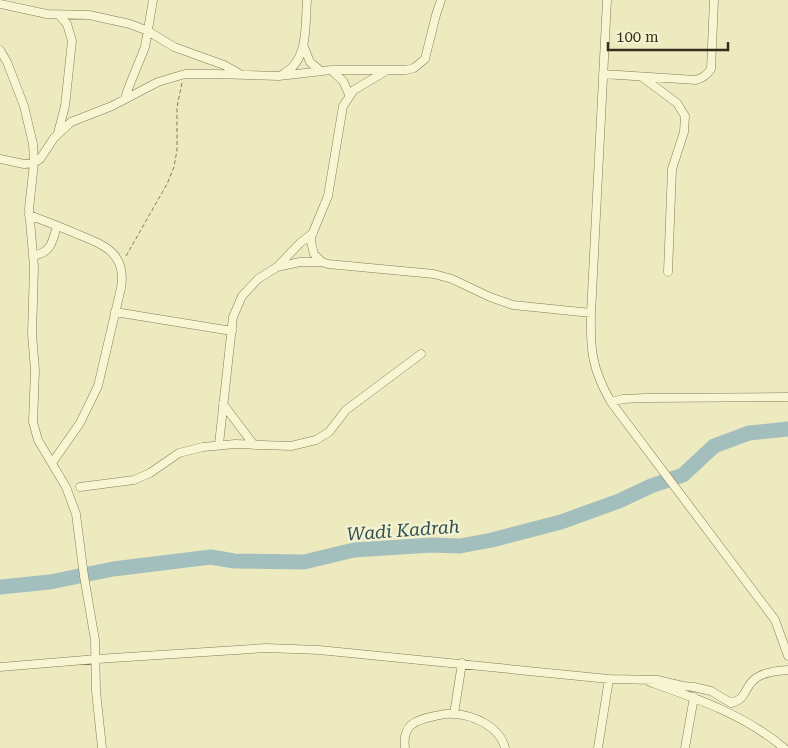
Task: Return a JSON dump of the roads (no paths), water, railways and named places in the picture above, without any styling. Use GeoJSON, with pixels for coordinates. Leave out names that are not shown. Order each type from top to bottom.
{"type":"FeatureCollection","features":[{"type":"Feature","properties":{"kind":"street"},"geometry":{"type":"LineString","coordinates":[[125,99],[145,47],[153,0]]}},
{"type":"Feature","properties":{"kind":"street"},"geometry":{"type":"LineString","coordinates":[[279,76],[295,65],[300,56],[304,41],[307,0]]}},
{"type":"Feature","properties":{"kind":"street"},"geometry":{"type":"LineString","coordinates":[[0,159],[34,164],[40,159],[58,133],[72,122],[158,82],[185,74],[279,76],[330,70],[406,70],[414,68],[425,59],[441,0]]}},
{"type":"Feature","properties":{"kind":"street"},"geometry":{"type":"LineString","coordinates":[[607,0],[591,313],[590,344],[592,359],[600,382],[611,402],[775,620],[788,656]]}},
{"type":"Feature","properties":{"kind":"street"},"geometry":{"type":"LineString","coordinates":[[603,74],[696,80],[708,74],[711,63],[714,0]]}},
{"type":"Feature","properties":{"kind":"street"},"geometry":{"type":"LineString","coordinates":[[0,4],[59,15],[90,15],[130,24],[148,31],[174,47],[224,64],[242,75]]}},
{"type":"Feature","properties":{"kind":"street"},"geometry":{"type":"LineString","coordinates":[[58,133],[66,100],[72,41],[67,24],[59,15]]}},
{"type":"Feature","properties":{"kind":"street"},"geometry":{"type":"LineString","coordinates":[[304,41],[306,56],[321,71]]}},
{"type":"Feature","properties":{"kind":"street"},"geometry":{"type":"LineString","coordinates":[[0,50],[11,72],[28,119],[33,144],[34,164],[29,215],[34,275],[32,334],[35,370],[33,422],[38,440],[69,493],[76,514],[84,576],[93,622],[97,659],[96,691],[102,748]]}},
{"type":"Feature","properties":{"kind":"street"},"geometry":{"type":"LineString","coordinates":[[330,70],[343,81],[349,94]]}},
{"type":"Feature","properties":{"kind":"street"},"geometry":{"type":"LineString","coordinates":[[322,262],[314,254],[311,242],[328,196],[342,113],[349,94],[359,86],[388,70]]}},
{"type":"Feature","properties":{"kind":"street"},"geometry":{"type":"LineString","coordinates":[[642,77],[677,103],[685,116],[684,132],[671,176],[668,272]]}},
{"type":"Feature","properties":{"kind":"street"},"geometry":{"type":"LineString","coordinates":[[29,215],[106,247],[117,258],[122,281],[104,366],[90,405],[52,463]]}},
{"type":"Feature","properties":{"kind":"street"},"geometry":{"type":"LineString","coordinates":[[33,256],[41,255],[50,247],[57,226]]}},
{"type":"Feature","properties":{"kind":"street"},"geometry":{"type":"LineString","coordinates":[[219,444],[233,317],[242,296],[258,279],[277,267],[288,254],[313,233]]}},
{"type":"Feature","properties":{"kind":"street"},"geometry":{"type":"LineString","coordinates":[[277,267],[300,262],[322,262],[434,274],[452,279],[512,305],[591,313]]}},
{"type":"Feature","properties":{"kind":"street"},"geometry":{"type":"LineString","coordinates":[[116,312],[232,331]]}},
{"type":"Feature","properties":{"kind":"street"},"geometry":{"type":"LineString","coordinates":[[80,487],[134,480],[150,473],[179,452],[219,444],[291,446],[316,440],[329,432],[346,410],[421,354]]}},
{"type":"Feature","properties":{"kind":"street"},"geometry":{"type":"LineString","coordinates":[[611,402],[640,398],[788,397]]}},
{"type":"Feature","properties":{"kind":"street"},"geometry":{"type":"LineString","coordinates":[[224,404],[254,445]]}},
{"type":"Feature","properties":{"kind":"street"},"geometry":{"type":"LineString","coordinates":[[0,668],[97,659],[266,648],[318,650],[609,679],[657,680],[711,691],[731,703],[738,702],[744,696],[748,686],[755,678],[769,672],[788,670]]}},
{"type":"Feature","properties":{"kind":"street"},"geometry":{"type":"LineString","coordinates":[[454,714],[462,663]]}},
{"type":"Feature","properties":{"kind":"street"},"geometry":{"type":"LineString","coordinates":[[598,748],[609,679]]}},
{"type":"Feature","properties":{"kind":"street"},"geometry":{"type":"LineString","coordinates":[[644,680],[694,697],[753,724],[784,748]]}},
{"type":"Feature","properties":{"kind":"street"},"geometry":{"type":"LineString","coordinates":[[685,748],[694,697]]}},
{"type":"Feature","properties":{"kind":"street"},"geometry":{"type":"LineString","coordinates":[[405,748],[405,736],[410,726],[415,722],[420,719],[454,714],[469,717],[492,727],[499,734],[505,748]]}},
{"type":"Feature","properties":{"kind":"waterway","name":"Wadi Kadrah"},"geometry":{"type":"LineString","coordinates":[[0,587],[50,582],[113,569],[211,557],[234,561],[304,562],[354,550],[432,545],[460,546],[492,540],[561,522],[683,475],[714,446],[749,433],[788,429]]}}]}
